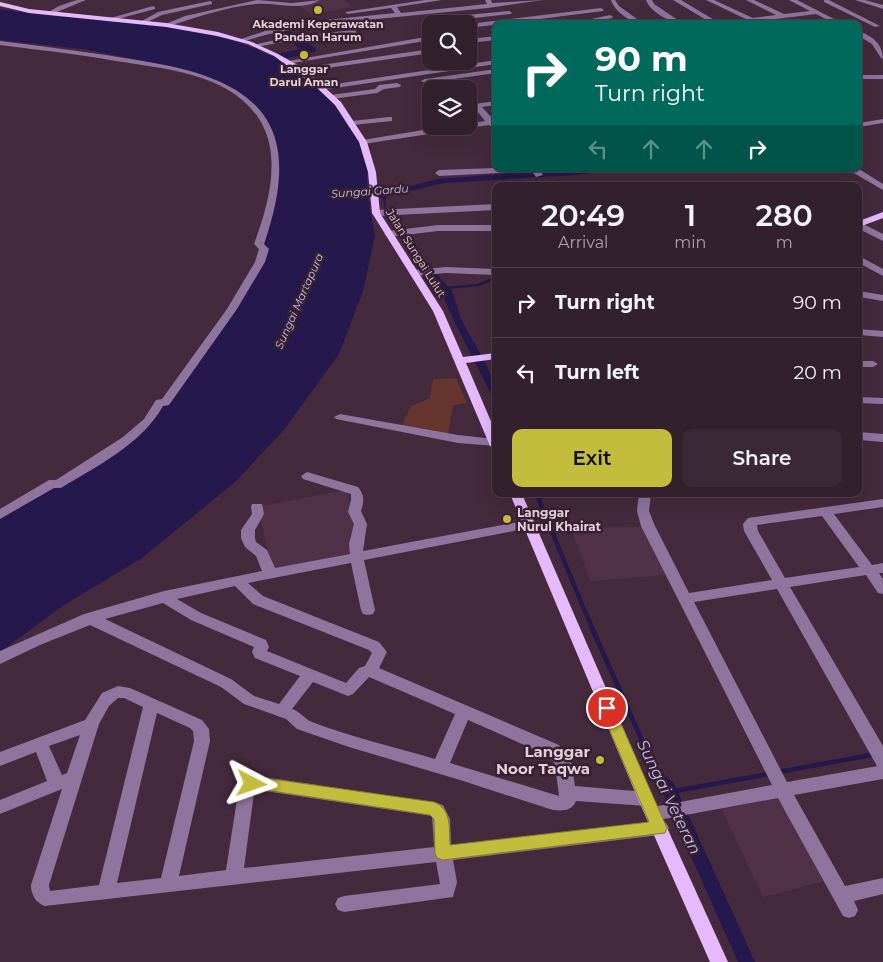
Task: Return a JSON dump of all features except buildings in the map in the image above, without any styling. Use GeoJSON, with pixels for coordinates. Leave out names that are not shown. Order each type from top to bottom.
{"type":"FeatureCollection","features":[{"type":"Feature","properties":{"kind":"main road","name":"Jalan Sungai Lulut"},"geometry":{"type":"LineString","coordinates":[[0,4],[14,9],[166,24],[198,29],[241,40],[281,58],[300,70],[322,88],[352,123],[363,142],[369,157],[374,187],[381,210],[392,233],[419,272],[492,435]]}},
{"type":"Feature","properties":{"kind":"main road"},"geometry":{"type":"LineString","coordinates":[[862,224],[883,215]]}},
{"type":"Feature","properties":{"kind":"main road"},"geometry":{"type":"LineString","coordinates":[[460,361],[491,357]]}},
{"type":"Feature","properties":{"kind":"main road"},"geometry":{"type":"LineString","coordinates":[[517,497],[657,813],[719,962]]}},
{"type":"Feature","properties":{"kind":"street"},"geometry":{"type":"LineString","coordinates":[[50,13],[83,0]]}},
{"type":"Feature","properties":{"kind":"street"},"geometry":{"type":"LineString","coordinates":[[166,24],[187,17],[266,0]]}},
{"type":"Feature","properties":{"kind":"street"},"geometry":{"type":"LineString","coordinates":[[256,2],[292,5],[317,0]]}},
{"type":"Feature","properties":{"kind":"street"},"geometry":{"type":"LineString","coordinates":[[348,12],[439,0]]}},
{"type":"Feature","properties":{"kind":"street"},"geometry":{"type":"LineString","coordinates":[[241,40],[268,32],[306,25],[400,15],[489,2],[540,0]]}},
{"type":"Feature","properties":{"kind":"street"},"geometry":{"type":"LineString","coordinates":[[648,0],[651,5],[675,20]]}},
{"type":"Feature","properties":{"kind":"street"},"geometry":{"type":"LineString","coordinates":[[676,0],[711,20]]}},
{"type":"Feature","properties":{"kind":"street"},"geometry":{"type":"LineString","coordinates":[[709,0],[752,20],[818,12]]}},
{"type":"Feature","properties":{"kind":"street"},"geometry":{"type":"LineString","coordinates":[[749,0],[783,17]]}},
{"type":"Feature","properties":{"kind":"street"},"geometry":{"type":"LineString","coordinates":[[792,0],[833,20]]}},
{"type":"Feature","properties":{"kind":"street"},"geometry":{"type":"LineString","coordinates":[[858,0],[883,10]]}},
{"type":"Feature","properties":{"kind":"street"},"geometry":{"type":"LineString","coordinates":[[613,1],[617,7],[636,20]]}},
{"type":"Feature","properties":{"kind":"street"},"geometry":{"type":"LineString","coordinates":[[826,1],[880,27]]}},
{"type":"Feature","properties":{"kind":"street"},"geometry":{"type":"LineString","coordinates":[[143,22],[160,13],[210,3]]}},
{"type":"Feature","properties":{"kind":"street"},"geometry":{"type":"LineString","coordinates":[[555,8],[582,5]]}},
{"type":"Feature","properties":{"kind":"street"},"geometry":{"type":"LineString","coordinates":[[393,6],[400,15]]}},
{"type":"Feature","properties":{"kind":"street"},"geometry":{"type":"LineString","coordinates":[[110,19],[153,8]]}},
{"type":"Feature","properties":{"kind":"street"},"geometry":{"type":"LineString","coordinates":[[100,18],[117,9]]}},
{"type":"Feature","properties":{"kind":"street"},"geometry":{"type":"LineString","coordinates":[[534,20],[601,10]]}},
{"type":"Feature","properties":{"kind":"street"},"geometry":{"type":"LineString","coordinates":[[477,16],[518,12]]}},
{"type":"Feature","properties":{"kind":"street"},"geometry":{"type":"LineString","coordinates":[[509,13],[518,20]]}},
{"type":"Feature","properties":{"kind":"street"},"geometry":{"type":"LineString","coordinates":[[584,20],[610,17]]}},
{"type":"Feature","properties":{"kind":"street"},"geometry":{"type":"LineString","coordinates":[[277,23],[299,19],[306,25]]}},
{"type":"Feature","properties":{"kind":"street"},"geometry":{"type":"LineString","coordinates":[[477,25],[492,24]]}},
{"type":"Feature","properties":{"kind":"street"},"geometry":{"type":"LineString","coordinates":[[862,28],[880,27]]}},
{"type":"Feature","properties":{"kind":"street"},"geometry":{"type":"LineString","coordinates":[[477,32],[492,30]]}},
{"type":"Feature","properties":{"kind":"street"},"geometry":{"type":"LineString","coordinates":[[256,46],[292,38],[354,32]]}},
{"type":"Feature","properties":{"kind":"street"},"geometry":{"type":"LineString","coordinates":[[395,37],[422,33]]}},
{"type":"Feature","properties":{"kind":"street"},"geometry":{"type":"LineString","coordinates":[[416,34],[422,40]]}},
{"type":"Feature","properties":{"kind":"street"},"geometry":{"type":"LineString","coordinates":[[862,35],[875,43],[883,57]]}},
{"type":"Feature","properties":{"kind":"street"},"geometry":{"type":"LineString","coordinates":[[477,40],[492,38]]}},
{"type":"Feature","properties":{"kind":"street"},"geometry":{"type":"LineString","coordinates":[[281,58],[422,40]]}},
{"type":"Feature","properties":{"kind":"street"},"geometry":{"type":"LineString","coordinates":[[0,43],[110,57],[201,75],[236,92],[260,113],[267,128],[276,167],[272,200],[259,244],[264,249],[260,262],[232,309],[165,403],[160,402],[149,420],[125,442],[57,484],[53,483],[0,515]]}},
{"type":"Feature","properties":{"kind":"street"},"geometry":{"type":"LineString","coordinates":[[300,70],[422,52]]}},
{"type":"Feature","properties":{"kind":"street"},"geometry":{"type":"LineString","coordinates":[[322,88],[492,63]]}},
{"type":"Feature","properties":{"kind":"street"},"geometry":{"type":"LineString","coordinates":[[432,80],[492,72]]}},
{"type":"Feature","properties":{"kind":"street"},"geometry":{"type":"LineString","coordinates":[[862,77],[883,76]]}},
{"type":"Feature","properties":{"kind":"street"},"geometry":{"type":"LineString","coordinates":[[331,97],[377,91],[382,87],[401,84]]}},
{"type":"Feature","properties":{"kind":"street"},"geometry":{"type":"LineString","coordinates":[[477,105],[492,104]]}},
{"type":"Feature","properties":{"kind":"street"},"geometry":{"type":"LineString","coordinates":[[477,109],[492,122]]}},
{"type":"Feature","properties":{"kind":"street"},"geometry":{"type":"LineString","coordinates":[[352,123],[389,119]]}},
{"type":"Feature","properties":{"kind":"street"},"geometry":{"type":"LineString","coordinates":[[862,124],[883,121]]}},
{"type":"Feature","properties":{"kind":"street"},"geometry":{"type":"LineString","coordinates":[[477,125],[492,124]]}},
{"type":"Feature","properties":{"kind":"street"},"geometry":{"type":"LineString","coordinates":[[363,142],[422,133]]}},
{"type":"Feature","properties":{"kind":"street"},"geometry":{"type":"LineString","coordinates":[[439,173],[492,170]]}},
{"type":"Feature","properties":{"kind":"street"},"geometry":{"type":"LineString","coordinates":[[858,172],[883,186]]}},
{"type":"Feature","properties":{"kind":"street"},"geometry":{"type":"LineString","coordinates":[[381,210],[492,207]]}},
{"type":"Feature","properties":{"kind":"street"},"geometry":{"type":"LineString","coordinates":[[862,227],[883,238]]}},
{"type":"Feature","properties":{"kind":"street"},"geometry":{"type":"LineString","coordinates":[[392,233],[438,228],[492,228]]}},
{"type":"Feature","properties":{"kind":"street"},"geometry":{"type":"LineString","coordinates":[[862,261],[883,272]]}},
{"type":"Feature","properties":{"kind":"street"},"geometry":{"type":"LineString","coordinates":[[419,272],[439,270],[492,272]]}},
{"type":"Feature","properties":{"kind":"street"},"geometry":{"type":"LineString","coordinates":[[862,294],[883,298]]}},
{"type":"Feature","properties":{"kind":"street"},"geometry":{"type":"LineString","coordinates":[[862,332],[883,334]]}},
{"type":"Feature","properties":{"kind":"street"},"geometry":{"type":"LineString","coordinates":[[862,364],[872,364]]}},
{"type":"Feature","properties":{"kind":"street"},"geometry":{"type":"LineString","coordinates":[[862,400],[883,401]]}},
{"type":"Feature","properties":{"kind":"street"},"geometry":{"type":"LineString","coordinates":[[340,417],[430,435],[492,443]]}},
{"type":"Feature","properties":{"kind":"street"},"geometry":{"type":"LineString","coordinates":[[862,436],[883,438]]}},
{"type":"Feature","properties":{"kind":"street"},"geometry":{"type":"LineString","coordinates":[[307,476],[356,492],[358,500],[354,512],[359,517],[361,526],[356,544],[368,610]]}},
{"type":"Feature","properties":{"kind":"street"},"geometry":{"type":"LineString","coordinates":[[644,498],[645,519],[779,784],[846,903],[883,886]]}},
{"type":"Feature","properties":{"kind":"street"},"geometry":{"type":"LineString","coordinates":[[168,884],[202,741],[202,733],[196,724],[152,703],[125,692],[114,692],[103,700],[65,781],[40,885],[40,891],[45,898],[443,853],[692,807],[881,760],[751,532],[750,524],[753,521],[883,503]]}},
{"type":"Feature","properties":{"kind":"street"},"geometry":{"type":"LineString","coordinates":[[257,507],[258,514],[248,530],[248,538],[250,544],[262,554],[267,562],[270,574]]}},
{"type":"Feature","properties":{"kind":"street"},"geometry":{"type":"LineString","coordinates":[[825,511],[876,569],[883,589]]}},
{"type":"Feature","properties":{"kind":"street"},"geometry":{"type":"LineString","coordinates":[[0,658],[89,618],[131,604],[238,580],[529,524]]}},
{"type":"Feature","properties":{"kind":"street"},"geometry":{"type":"LineString","coordinates":[[686,598],[876,569]]}},
{"type":"Feature","properties":{"kind":"street"},"geometry":{"type":"LineString","coordinates":[[238,580],[258,600],[374,646],[380,652],[371,670]]}},
{"type":"Feature","properties":{"kind":"street"},"geometry":{"type":"LineString","coordinates":[[89,618],[226,683],[249,700],[292,715],[300,723],[312,728],[553,803],[564,804],[568,802],[563,760],[553,750],[371,670],[364,672],[348,690],[260,654],[261,644],[171,604],[164,596]]}},
{"type":"Feature","properties":{"kind":"street"},"geometry":{"type":"LineString","coordinates":[[282,711],[312,674]]}},
{"type":"Feature","properties":{"kind":"street"},"geometry":{"type":"LineString","coordinates":[[106,891],[152,703]]}},
{"type":"Feature","properties":{"kind":"street"},"geometry":{"type":"LineString","coordinates":[[440,767],[464,711]]}},
{"type":"Feature","properties":{"kind":"street"},"geometry":{"type":"LineString","coordinates":[[0,758],[91,724]]}},
{"type":"Feature","properties":{"kind":"street"},"geometry":{"type":"LineString","coordinates":[[40,743],[65,781]]}},
{"type":"Feature","properties":{"kind":"street"},"geometry":{"type":"LineString","coordinates":[[0,808],[65,781]]}},
{"type":"Feature","properties":{"kind":"street"},"geometry":{"type":"LineString","coordinates":[[234,876],[248,787],[258,783],[434,809],[441,816],[448,891],[344,904]]}},
{"type":"Feature","properties":{"kind":"street"},"geometry":{"type":"LineString","coordinates":[[568,794],[657,813]]}},
{"type":"Feature","properties":{"kind":"shaded area","name":"Akademi Keperawatan Pandan Harum"},"geometry":{"type":"Polygon","coordinates":[[[322,0],[344,0],[354,7],[310,14],[298,5],[322,0]]]}},
{"type":"Feature","properties":{"kind":"shaded area"},"geometry":{"type":"Polygon","coordinates":[[[456,378],[467,403],[453,405],[448,434],[402,426],[411,406],[430,398],[433,379],[456,378]]]}},
{"type":"Feature","properties":{"kind":"shaded area"},"geometry":{"type":"Polygon","coordinates":[[[346,490],[364,551],[272,570],[258,507],[346,490]]]}},
{"type":"Feature","properties":{"kind":"shaded area"},"geometry":{"type":"Polygon","coordinates":[[[644,527],[667,575],[590,581],[571,528],[644,527]]]}},
{"type":"Feature","properties":{"kind":"shaded area"},"geometry":{"type":"Polygon","coordinates":[[[777,794],[825,881],[763,897],[720,806],[777,794]]]}},
{"type":"Feature","properties":{"kind":"water"},"geometry":{"type":"Polygon","coordinates":[[[0,9],[43,15],[173,27],[215,35],[256,49],[293,69],[328,98],[340,112],[351,127],[364,153],[368,165],[368,188],[402,188],[438,179],[530,172],[600,172],[444,183],[411,191],[388,193],[386,196],[387,215],[391,223],[398,229],[412,235],[420,255],[452,291],[461,319],[486,364],[492,379],[492,396],[443,296],[386,217],[383,198],[368,198],[375,236],[363,291],[339,354],[283,431],[235,482],[142,558],[64,605],[0,652],[0,518],[154,418],[225,320],[254,267],[278,167],[261,113],[238,92],[204,75],[188,70],[83,49],[0,40],[0,9]]]}},
{"type":"Feature","properties":{"kind":"water","name":"Sungai Veteran"},"geometry":{"type":"Polygon","coordinates":[[[535,497],[540,497],[585,606],[654,762],[666,777],[674,783],[755,962],[738,962],[592,634],[535,497]]]}},
{"type":"Feature","properties":{"kind":"waterway"},"geometry":{"type":"LineString","coordinates":[[247,64],[311,50],[304,47],[285,31]]}},
{"type":"Feature","properties":{"kind":"waterway"},"geometry":{"type":"LineString","coordinates":[[446,288],[478,285],[492,280]]}},
{"type":"Feature","properties":{"kind":"waterway"},"geometry":{"type":"LineString","coordinates":[[778,772],[883,753]]}},
{"type":"Feature","properties":{"kind":"waterway","name":"Sungai Veteran"},"geometry":{"type":"LineString","coordinates":[[675,791],[769,774]]}},
{"type":"Feature","properties":{"kind":"place","name":"Akademi Keperawatan Pandan Harum"},"geometry":{"type":"Point","coordinates":[318,10]}},
{"type":"Feature","properties":{"kind":"place","name":"Langgar Darul Aman"},"geometry":{"type":"Point","coordinates":[304,55]}},
{"type":"Feature","properties":{"kind":"place","name":"Langgar Nurul Khairat"},"geometry":{"type":"Point","coordinates":[507,519]}},
{"type":"Feature","properties":{"kind":"place","name":"Langgar Noor Taqwa"},"geometry":{"type":"Point","coordinates":[600,760]}},
{"type":"Feature","properties":{"kind":"route"},"geometry":{"type":"LineString","coordinates":[[252,784],[258,783],[438,810],[441,816],[443,853],[660,828],[607,708]]}},
{"type":"Feature","properties":{"kind":"water label","name":"Sungai Gardu"},"geometry":{"type":"Point","coordinates":[370,191]}},
{"type":"Feature","properties":{"kind":"water label","name":"Sungai Martapura"},"geometry":{"type":"Point","coordinates":[299,301]}}]}
